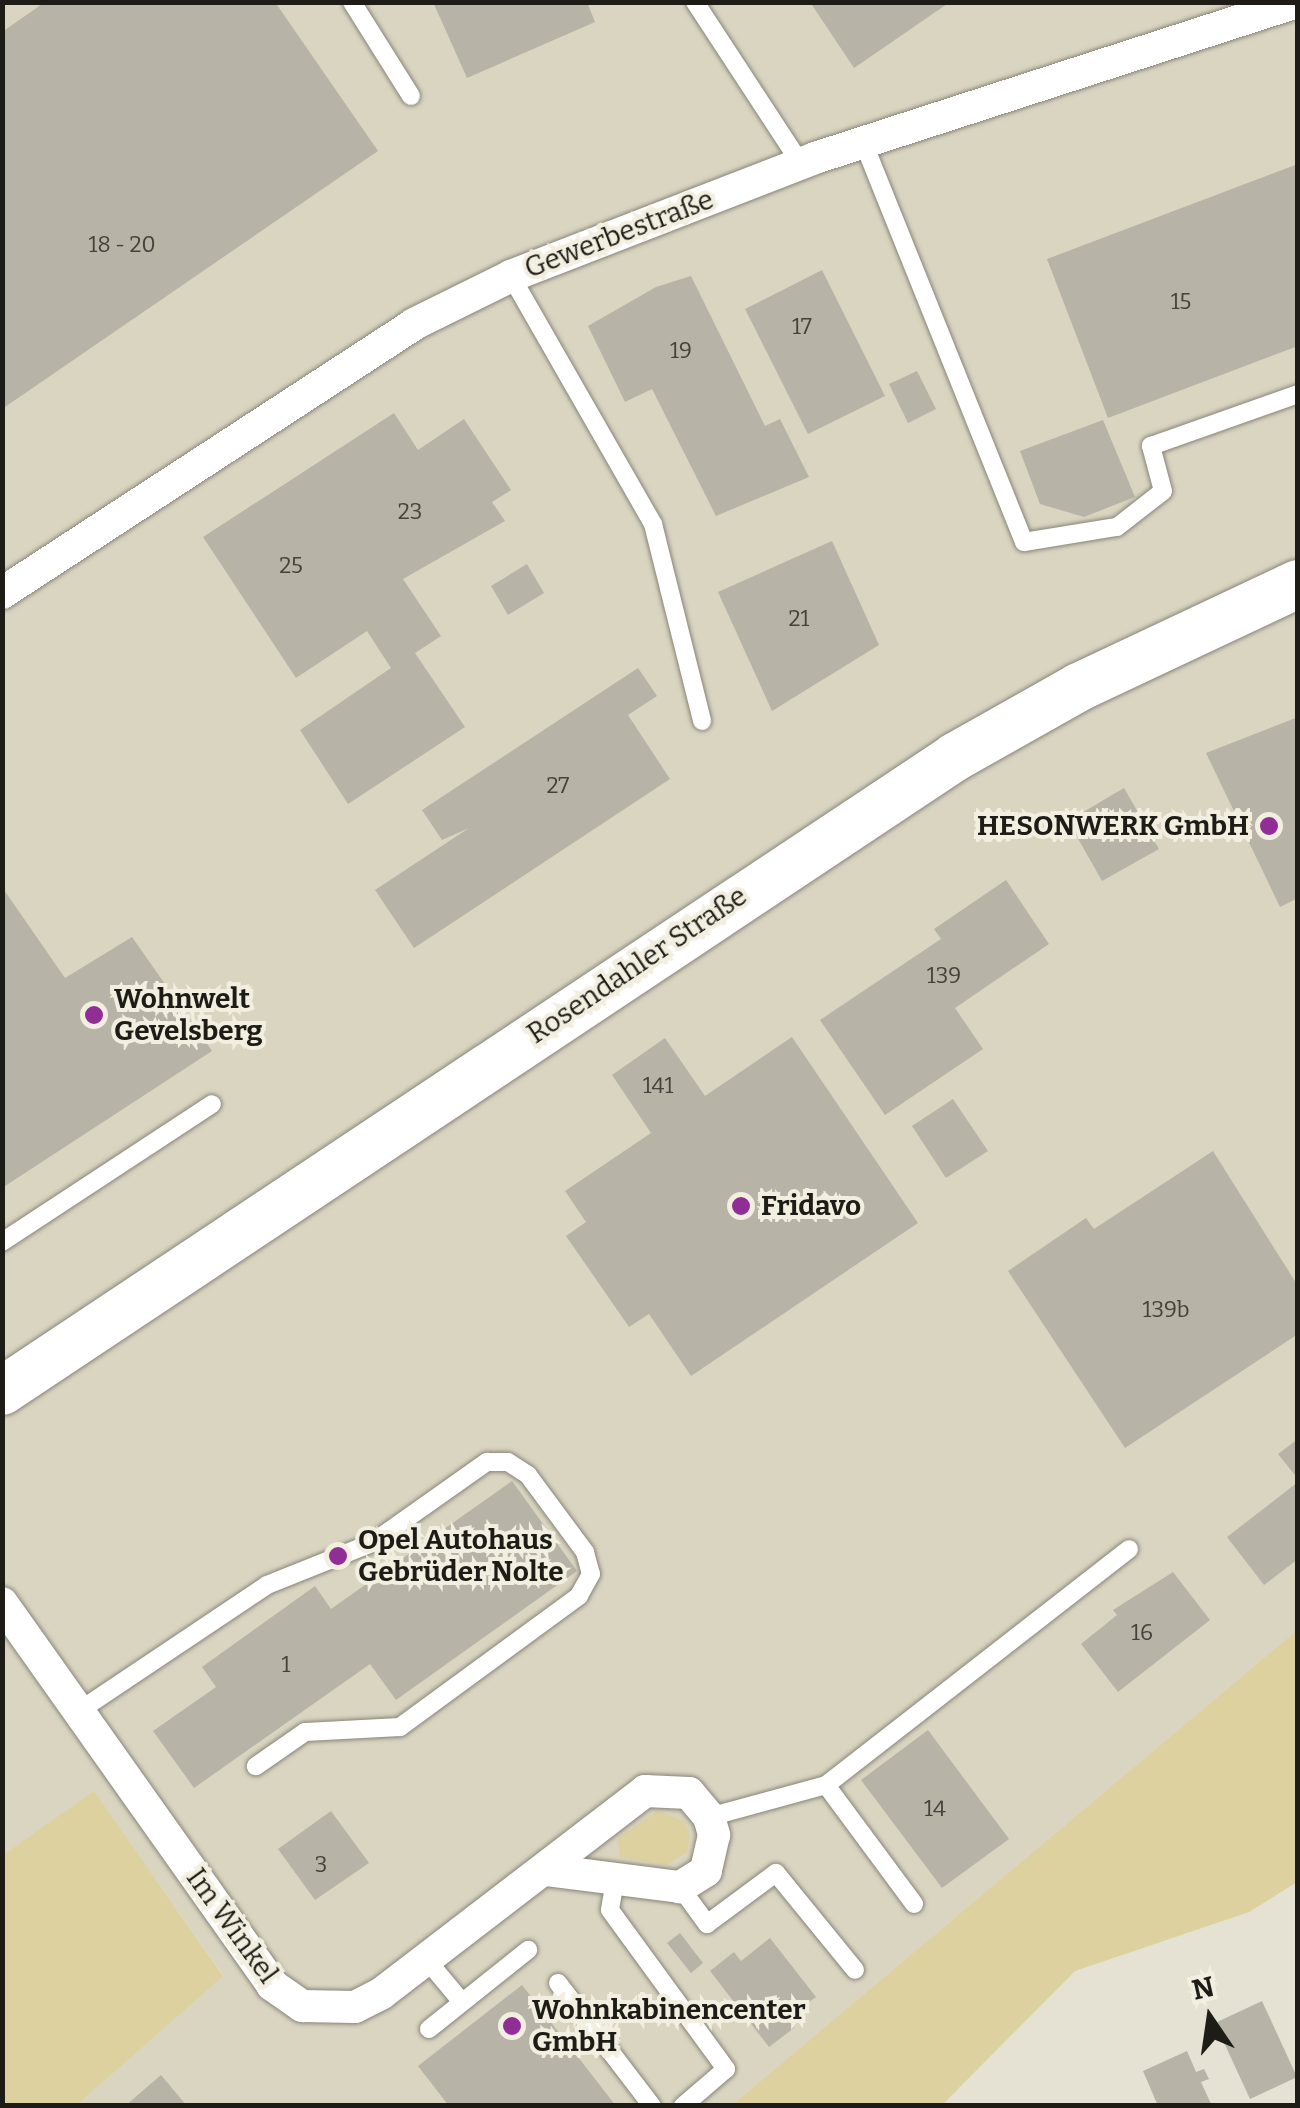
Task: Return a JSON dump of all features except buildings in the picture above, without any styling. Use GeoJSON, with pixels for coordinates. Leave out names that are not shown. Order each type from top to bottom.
{"type":"FeatureCollection","features":[{"type":"Feature","properties":{"kind":"main road","name":"Rosendahler Straße"},"geometry":{"type":"LineString","coordinates":[[2,1391],[23,1364],[956,756],[1079,688],[1298,584]]}},
{"type":"Feature","properties":{"kind":"street","name":"Gewerbestraße"},"geometry":{"type":"LineString","coordinates":[[2,593],[414,324],[511,276],[801,164],[1297,2]]}},
{"type":"Feature","properties":{"kind":"street","name":"Im Winkel"},"geometry":{"type":"LineString","coordinates":[[2,1603],[272,1984],[302,2006],[354,2007],[545,1870],[645,1791],[689,1793],[709,1817]]}},
{"type":"Feature","properties":{"kind":"street"},"geometry":{"type":"LineString","coordinates":[[545,1870],[615,1882],[680,1887],[699,1878],[714,1857],[709,1817]]}},
{"type":"Feature","properties":{"kind":"lane"},"geometry":{"type":"LineString","coordinates":[[352,2],[411,96]]}},
{"type":"Feature","properties":{"kind":"lane"},"geometry":{"type":"LineString","coordinates":[[695,2],[801,164]]}},
{"type":"Feature","properties":{"kind":"lane"},"geometry":{"type":"LineString","coordinates":[[864,144],[1024,542],[1117,527],[1163,490],[1151,446],[1298,394]]}},
{"type":"Feature","properties":{"kind":"lane"},"geometry":{"type":"LineString","coordinates":[[511,276],[653,524],[702,720]]}},
{"type":"Feature","properties":{"kind":"lane"},"geometry":{"type":"LineString","coordinates":[[2,1242],[212,1104]]}},
{"type":"Feature","properties":{"kind":"lane"},"geometry":{"type":"LineString","coordinates":[[78,1711],[266,1585],[372,1542],[486,1462],[508,1462],[528,1475],[585,1552],[591,1574],[579,1596],[400,1727],[305,1732],[256,1766]]}},
{"type":"Feature","properties":{"kind":"lane"},"geometry":{"type":"LineString","coordinates":[[709,1817],[826,1785],[1129,1548]]}},
{"type":"Feature","properties":{"kind":"lane"},"geometry":{"type":"LineString","coordinates":[[826,1785],[914,1904]]}},
{"type":"Feature","properties":{"kind":"lane"},"geometry":{"type":"LineString","coordinates":[[680,1887],[707,1924],[776,1874],[855,1970]]}},
{"type":"Feature","properties":{"kind":"lane"},"geometry":{"type":"LineString","coordinates":[[615,1882],[610,1910],[726,2069],[683,2106]]}},
{"type":"Feature","properties":{"kind":"lane"},"geometry":{"type":"LineString","coordinates":[[430,2029],[528,1950]]}},
{"type":"Feature","properties":{"kind":"lane"},"geometry":{"type":"LineString","coordinates":[[426,1958],[462,2002]]}},
{"type":"Feature","properties":{"kind":"lane"},"geometry":{"type":"LineString","coordinates":[[558,1983],[652,2106]]}},
{"type":"Feature","properties":{"kind":"shaded area"},"geometry":{"type":"Polygon","coordinates":[[[3,3],[1297,3],[1297,1630],[732,2105],[77,2105],[223,1975],[94,1792],[3,1855],[3,3]]]}},
{"type":"Feature","properties":{"kind":"shaded area"},"geometry":{"type":"Polygon","coordinates":[[[1297,1630],[1297,1882],[1249,1912],[1075,1971],[942,2105],[732,2105],[1297,1630]]]}},
{"type":"Feature","properties":{"kind":"shaded area"},"geometry":{"type":"Polygon","coordinates":[[[94,1791],[223,1976],[77,2105],[3,2105],[3,1855],[94,1791]]]}},
{"type":"Feature","properties":{"kind":"shaded area"},"geometry":{"type":"Polygon","coordinates":[[[658,1811],[684,1821],[690,1836],[687,1852],[667,1865],[620,1857],[618,1838],[658,1811]]]}},
{"type":"Feature","properties":{"kind":"place","name":"HESONWERK GmbH"},"geometry":{"type":"Point","coordinates":[1269,826]}},
{"type":"Feature","properties":{"kind":"place","name":"Wohnwelt Gevelsberg"},"geometry":{"type":"Point","coordinates":[94,1015]}},
{"type":"Feature","properties":{"kind":"place","name":"Fridavo"},"geometry":{"type":"Point","coordinates":[741,1206]}},
{"type":"Feature","properties":{"kind":"place","name":"Opel Autohaus Gebrüder Nolte"},"geometry":{"type":"Point","coordinates":[338,1556]}},
{"type":"Feature","properties":{"kind":"place","name":"Wohnkabinencenter GmbH"},"geometry":{"type":"Point","coordinates":[512,2026]}}]}
